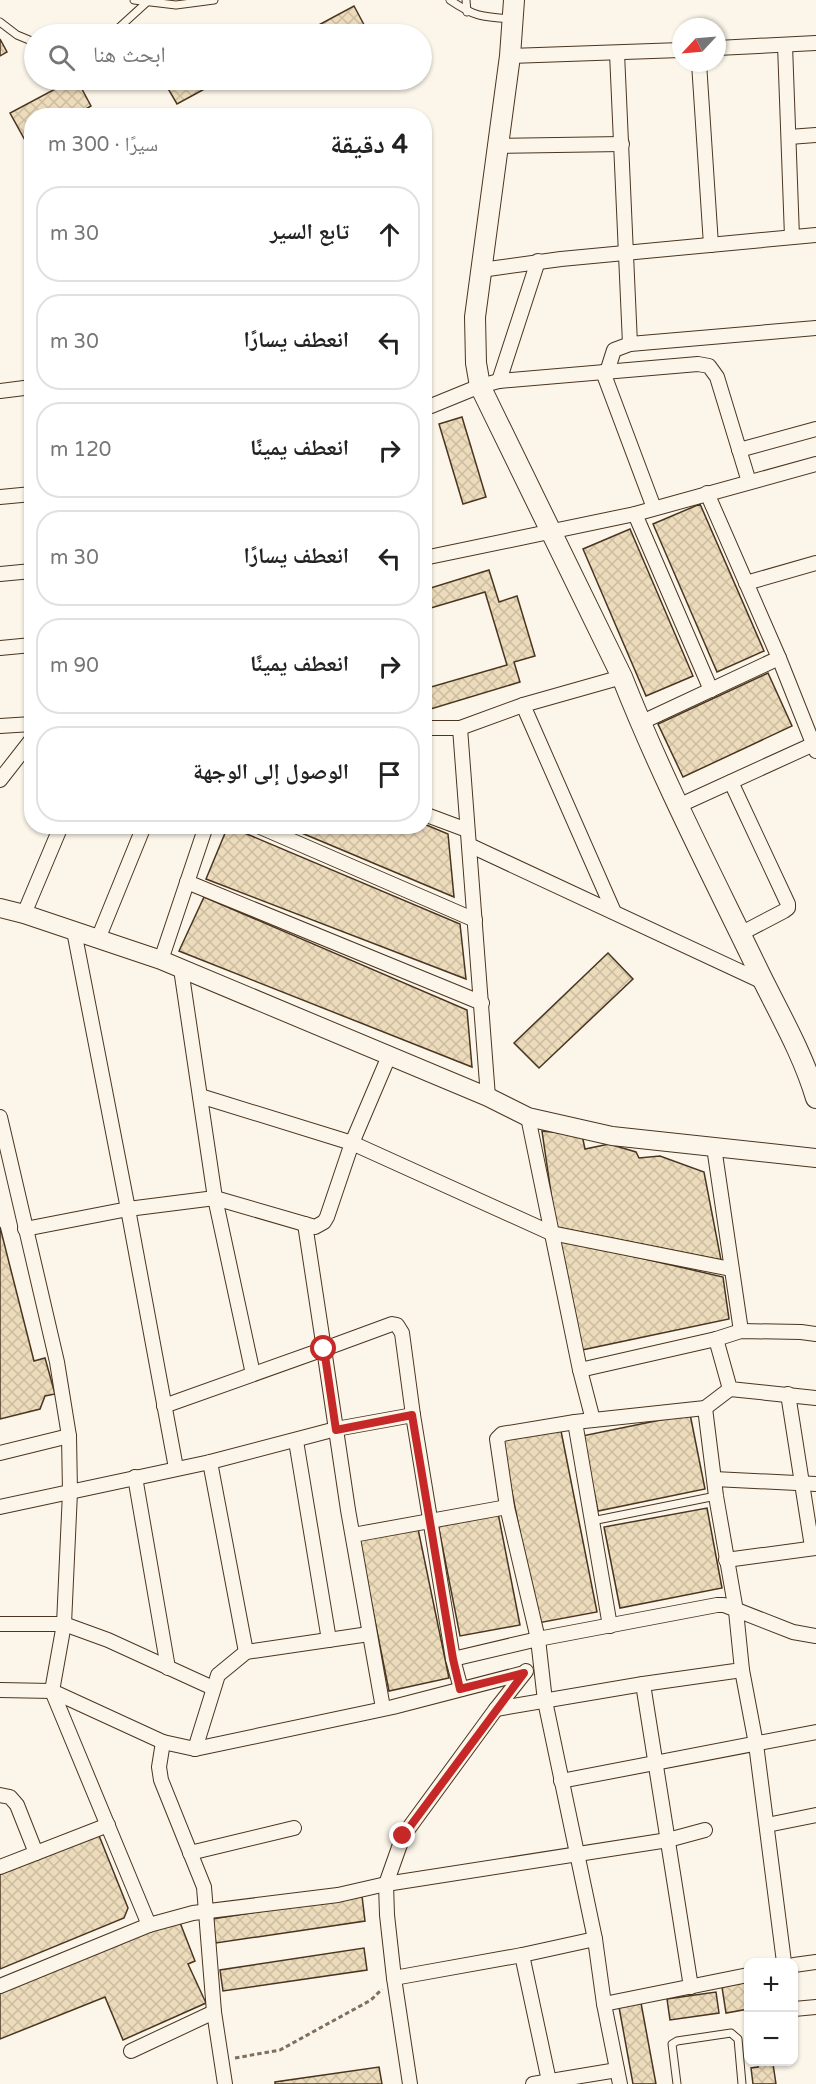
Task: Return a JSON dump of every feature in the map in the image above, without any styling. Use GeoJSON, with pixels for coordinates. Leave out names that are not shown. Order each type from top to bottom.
{"type":"FeatureCollection","features":[{"type":"Feature","properties":{"kind":"main road"},"geometry":{"type":"LineString","coordinates":[[513,9],[510,56],[475,317],[476,363],[480,386],[622,678],[678,806],[764,982],[813,1075],[816,1098]]}},
{"type":"Feature","properties":{"kind":"street"},"geometry":{"type":"LineString","coordinates":[[726,48],[816,43]]}},
{"type":"Feature","properties":{"kind":"street"},"geometry":{"type":"LineString","coordinates":[[786,45],[792,237]]}},
{"type":"Feature","properties":{"kind":"street"},"geometry":{"type":"LineString","coordinates":[[510,56],[672,50]]}},
{"type":"Feature","properties":{"kind":"street"},"geometry":{"type":"LineString","coordinates":[[617,53],[630,344]]}},
{"type":"Feature","properties":{"kind":"street"},"geometry":{"type":"LineString","coordinates":[[700,72],[711,244]]}},
{"type":"Feature","properties":{"kind":"street"},"geometry":{"type":"LineString","coordinates":[[789,137],[816,135]]}},
{"type":"Feature","properties":{"kind":"street"},"geometry":{"type":"LineString","coordinates":[[498,146],[621,144]]}},
{"type":"Feature","properties":{"kind":"street"},"geometry":{"type":"LineString","coordinates":[[481,270],[538,261],[816,235]]}},
{"type":"Feature","properties":{"kind":"street"},"geometry":{"type":"LineString","coordinates":[[500,381],[538,261]]}},
{"type":"Feature","properties":{"kind":"street"},"geometry":{"type":"LineString","coordinates":[[654,507],[605,372],[614,350],[630,344],[816,328]]}},
{"type":"Feature","properties":{"kind":"street"},"geometry":{"type":"LineString","coordinates":[[432,406],[480,386],[500,381],[698,364],[709,366],[717,377],[749,482]]}},
{"type":"Feature","properties":{"kind":"street"},"geometry":{"type":"LineString","coordinates":[[0,391],[24,388]]}},
{"type":"Feature","properties":{"kind":"street"},"geometry":{"type":"LineString","coordinates":[[739,450],[816,429]]}},
{"type":"Feature","properties":{"kind":"street"},"geometry":{"type":"LineString","coordinates":[[432,556],[635,514],[816,464]]}},
{"type":"Feature","properties":{"kind":"street"},"geometry":{"type":"LineString","coordinates":[[678,806],[815,746],[707,493]]}},
{"type":"Feature","properties":{"kind":"street"},"geometry":{"type":"LineString","coordinates":[[0,497],[24,495]]}},
{"type":"Feature","properties":{"kind":"street"},"geometry":{"type":"LineString","coordinates":[[635,514],[711,690]]}},
{"type":"Feature","properties":{"kind":"street"},"geometry":{"type":"LineString","coordinates":[[746,583],[816,563]]}},
{"type":"Feature","properties":{"kind":"street"},"geometry":{"type":"LineString","coordinates":[[0,574],[24,572]]}},
{"type":"Feature","properties":{"kind":"street"},"geometry":{"type":"LineString","coordinates":[[0,648],[24,646]]}},
{"type":"Feature","properties":{"kind":"street"},"geometry":{"type":"LineString","coordinates":[[640,723],[778,658]]}},
{"type":"Feature","properties":{"kind":"street"},"geometry":{"type":"LineString","coordinates":[[432,728],[460,728],[523,705],[622,678]]}},
{"type":"Feature","properties":{"kind":"street"},"geometry":{"type":"LineString","coordinates":[[523,705],[614,912]]}},
{"type":"Feature","properties":{"kind":"street"},"geometry":{"type":"LineString","coordinates":[[0,726],[24,724]]}},
{"type":"Feature","properties":{"kind":"street"},"geometry":{"type":"LineString","coordinates":[[460,728],[488,1097]]}},
{"type":"Feature","properties":{"kind":"street"},"geometry":{"type":"LineString","coordinates":[[0,780],[24,749]]}},
{"type":"Feature","properties":{"kind":"street"},"geometry":{"type":"LineString","coordinates":[[731,782],[788,904],[788,908],[784,911],[740,934]]}},
{"type":"Feature","properties":{"kind":"street"},"geometry":{"type":"LineString","coordinates":[[432,817],[467,830]]}},
{"type":"Feature","properties":{"kind":"street"},"geometry":{"type":"LineString","coordinates":[[24,914],[59,834]]}},
{"type":"Feature","properties":{"kind":"street"},"geometry":{"type":"LineString","coordinates":[[98,939],[141,834]]}},
{"type":"Feature","properties":{"kind":"street"},"geometry":{"type":"LineString","coordinates":[[161,960],[203,834]]}},
{"type":"Feature","properties":{"kind":"street"},"geometry":{"type":"LineString","coordinates":[[276,834],[475,920]]}},
{"type":"Feature","properties":{"kind":"street"},"geometry":{"type":"LineString","coordinates":[[469,845],[764,982]]}},
{"type":"Feature","properties":{"kind":"street"},"geometry":{"type":"LineString","coordinates":[[187,882],[482,1003]]}},
{"type":"Feature","properties":{"kind":"street"},"geometry":{"type":"LineString","coordinates":[[0,908],[161,960],[488,1097],[528,1117],[612,1136],[816,1158]]}},
{"type":"Feature","properties":{"kind":"street"},"geometry":{"type":"LineString","coordinates":[[74,931],[176,1468]]}},
{"type":"Feature","properties":{"kind":"street"},"geometry":{"type":"LineString","coordinates":[[181,969],[215,1198],[253,1374]]}},
{"type":"Feature","properties":{"kind":"street"},"geometry":{"type":"LineString","coordinates":[[25,1229],[128,1209],[215,1198],[315,1227],[319,1226],[327,1217],[352,1143],[389,1056]]}},
{"type":"Feature","properties":{"kind":"street"},"geometry":{"type":"LineString","coordinates":[[200,1096],[352,1143],[551,1233],[731,1269]]}},
{"type":"Feature","properties":{"kind":"street"},"geometry":{"type":"LineString","coordinates":[[528,1117],[580,1370],[593,1420]]}},
{"type":"Feature","properties":{"kind":"street"},"geometry":{"type":"LineString","coordinates":[[1,1125],[57,1362],[69,1436],[70,1492],[64,1624],[52,1691],[149,1925]]}},
{"type":"Feature","properties":{"kind":"street"},"geometry":{"type":"LineString","coordinates":[[714,1147],[741,1331]]}},
{"type":"Feature","properties":{"kind":"street"},"geometry":{"type":"LineString","coordinates":[[305,1224],[336,1430],[383,1708]]}},
{"type":"Feature","properties":{"kind":"street"},"geometry":{"type":"LineString","coordinates":[[164,1406],[387,1325],[397,1325],[402,1333],[412,1415],[460,1689]]}},
{"type":"Feature","properties":{"kind":"street"},"geometry":{"type":"LineString","coordinates":[[580,1370],[716,1339],[741,1331],[816,1334]]}},
{"type":"Feature","properties":{"kind":"street"},"geometry":{"type":"LineString","coordinates":[[716,1339],[730,1389]]}},
{"type":"Feature","properties":{"kind":"street"},"geometry":{"type":"LineString","coordinates":[[533,2084],[618,2077],[604,2004],[595,1939],[545,1701],[538,1639],[507,1507],[498,1437],[502,1434],[575,1422],[705,1408],[730,1389],[816,1398]]}},
{"type":"Feature","properties":{"kind":"street"},"geometry":{"type":"LineString","coordinates":[[726,1560],[814,1548],[809,1484],[788,1394]]}},
{"type":"Feature","properties":{"kind":"street"},"geometry":{"type":"LineString","coordinates":[[705,1408],[716,1496],[736,1611],[742,1670],[756,1744],[784,1958]]}},
{"type":"Feature","properties":{"kind":"street"},"geometry":{"type":"LineString","coordinates":[[0,1507],[135,1476],[210,1462],[336,1430],[412,1415]]}},
{"type":"Feature","properties":{"kind":"street"},"geometry":{"type":"LineString","coordinates":[[575,1422],[610,1626]]}},
{"type":"Feature","properties":{"kind":"street"},"geometry":{"type":"LineString","coordinates":[[0,1453],[69,1436]]}},
{"type":"Feature","properties":{"kind":"street"},"geometry":{"type":"LineString","coordinates":[[296,1441],[329,1640]]}},
{"type":"Feature","properties":{"kind":"street"},"geometry":{"type":"LineString","coordinates":[[210,1462],[246,1652]]}},
{"type":"Feature","properties":{"kind":"street"},"geometry":{"type":"LineString","coordinates":[[135,1476],[168,1668]]}},
{"type":"Feature","properties":{"kind":"street"},"geometry":{"type":"LineString","coordinates":[[714,1479],[809,1484]]}},
{"type":"Feature","properties":{"kind":"street"},"geometry":{"type":"LineString","coordinates":[[353,1535],[507,1507]]}},
{"type":"Feature","properties":{"kind":"street"},"geometry":{"type":"LineString","coordinates":[[453,1659],[538,1639],[708,1605],[724,1605],[793,1632],[816,1636]]}},
{"type":"Feature","properties":{"kind":"street"},"geometry":{"type":"LineString","coordinates":[[0,1624],[64,1624],[213,1688]]}},
{"type":"Feature","properties":{"kind":"street"},"geometry":{"type":"LineString","coordinates":[[195,1749],[218,1675],[246,1652],[369,1634]]}},
{"type":"Feature","properties":{"kind":"street"},"geometry":{"type":"LineString","coordinates":[[410,2084],[394,1978],[386,1884],[403,1836],[496,1709],[540,1656]]}},
{"type":"Feature","properties":{"kind":"street"},"geometry":{"type":"LineString","coordinates":[[496,1709],[742,1670]]}},
{"type":"Feature","properties":{"kind":"street"},"geometry":{"type":"LineString","coordinates":[[0,1690],[52,1691],[163,1742],[195,1749],[383,1708],[524,1673]]}},
{"type":"Feature","properties":{"kind":"street"},"geometry":{"type":"LineString","coordinates":[[644,1684],[691,1987]]}},
{"type":"Feature","properties":{"kind":"street"},"geometry":{"type":"LineString","coordinates":[[561,1781],[816,1732]]}},
{"type":"Feature","properties":{"kind":"street"},"geometry":{"type":"LineString","coordinates":[[163,1742],[159,1767],[161,1780],[204,1887],[214,2012],[225,2084]]}},
{"type":"Feature","properties":{"kind":"street"},"geometry":{"type":"LineString","coordinates":[[0,1795],[10,1797],[17,1805],[36,1853]]}},
{"type":"Feature","properties":{"kind":"street"},"geometry":{"type":"LineString","coordinates":[[767,1825],[816,1815]]}},
{"type":"Feature","properties":{"kind":"street"},"geometry":{"type":"LineString","coordinates":[[0,1867],[108,1825]]}},
{"type":"Feature","properties":{"kind":"street"},"geometry":{"type":"LineString","coordinates":[[190,1853],[294,1828]]}},
{"type":"Feature","properties":{"kind":"street"},"geometry":{"type":"LineString","coordinates":[[0,1986],[149,1925],[175,1917],[338,1895],[386,1884],[668,1840],[705,1830]]}},
{"type":"Feature","properties":{"kind":"street"},"geometry":{"type":"LineString","coordinates":[[394,1978],[522,1955],[595,1939]]}},
{"type":"Feature","properties":{"kind":"street"},"geometry":{"type":"LineString","coordinates":[[522,1955],[549,2081]]}},
{"type":"Feature","properties":{"kind":"street"},"geometry":{"type":"LineString","coordinates":[[798,1964],[816,1962]]}},
{"type":"Feature","properties":{"kind":"street"},"geometry":{"type":"LineString","coordinates":[[604,2004],[744,1976]]}},
{"type":"Feature","properties":{"kind":"street"},"geometry":{"type":"LineString","coordinates":[[798,2009],[816,2007]]}},
{"type":"Feature","properties":{"kind":"street"},"geometry":{"type":"LineString","coordinates":[[131,2051],[214,2012]]}},
{"type":"Feature","properties":{"kind":"lane"},"geometry":{"type":"LineString","coordinates":[[134,0],[176,5],[214,0]]}},
{"type":"Feature","properties":{"kind":"lane"},"geometry":{"type":"LineString","coordinates":[[450,0],[467,12],[480,17],[513,9]]}},
{"type":"Feature","properties":{"kind":"lane"},"geometry":{"type":"LineString","coordinates":[[466,0],[467,12]]}},
{"type":"Feature","properties":{"kind":"lane"},"geometry":{"type":"LineString","coordinates":[[123,24],[146,3]]}},
{"type":"Feature","properties":{"kind":"lane"},"geometry":{"type":"LineString","coordinates":[[0,22],[24,38]]}},
{"type":"Feature","properties":{"kind":"lane"},"geometry":{"type":"LineString","coordinates":[[591,1521],[716,1496]]}},
{"type":"Feature","properties":{"kind":"lane"},"geometry":{"type":"LineString","coordinates":[[677,2084],[672,2044],[677,2041],[731,2033],[738,2039],[742,2084]]}},
{"type":"Feature","properties":{"kind":"path"},"geometry":{"type":"LineString","coordinates":[[222,2060],[280,2050],[371,2000],[394,1978]]}},
{"type":"Feature","properties":{"kind":"building"},"geometry":{"type":"Polygon","coordinates":[[[354,6],[364,24],[321,24],[354,6]]]}},
{"type":"Feature","properties":{"kind":"building"},"geometry":{"type":"Polygon","coordinates":[[[0,39],[7,52],[0,56],[0,39]]]}},
{"type":"Feature","properties":{"kind":"building"},"geometry":{"type":"Polygon","coordinates":[[[53,90],[82,90],[91,106],[88,108],[24,108],[24,138],[10,113],[53,90]]]}},
{"type":"Feature","properties":{"kind":"building"},"geometry":{"type":"Polygon","coordinates":[[[169,90],[203,90],[177,104],[169,90]]]}},
{"type":"Feature","properties":{"kind":"building"},"geometry":{"type":"Polygon","coordinates":[[[462,417],[486,497],[463,504],[439,424],[462,417]]]}},
{"type":"Feature","properties":{"kind":"building"},"geometry":{"type":"Polygon","coordinates":[[[700,504],[764,651],[717,672],[653,524],[700,504]]]}},
{"type":"Feature","properties":{"kind":"building"},"geometry":{"type":"Polygon","coordinates":[[[630,529],[693,676],[646,696],[583,549],[630,529]]]}},
{"type":"Feature","properties":{"kind":"building"},"geometry":{"type":"Polygon","coordinates":[[[489,570],[499,602],[517,596],[535,656],[514,662],[520,682],[432,709],[432,687],[507,665],[485,592],[432,608],[432,588],[489,570]]]}},
{"type":"Feature","properties":{"kind":"building"},"geometry":{"type":"Polygon","coordinates":[[[768,673],[792,726],[683,777],[658,724],[768,673]]]}},
{"type":"Feature","properties":{"kind":"building"},"geometry":{"type":"Polygon","coordinates":[[[432,827],[448,834],[454,897],[304,834],[432,834],[432,827]]]}},
{"type":"Feature","properties":{"kind":"building"},"geometry":{"type":"Polygon","coordinates":[[[225,834],[247,834],[460,924],[466,979],[206,879],[225,834]]]}},
{"type":"Feature","properties":{"kind":"building"},"geometry":{"type":"Polygon","coordinates":[[[204,897],[467,1010],[472,1067],[179,951],[204,897]]]}},
{"type":"Feature","properties":{"kind":"building"},"geometry":{"type":"Polygon","coordinates":[[[608,953],[633,979],[539,1068],[514,1043],[608,953]]]}},
{"type":"Feature","properties":{"kind":"building"},"geometry":{"type":"Polygon","coordinates":[[[542,1131],[582,1135],[585,1149],[609,1144],[636,1152],[639,1158],[660,1156],[704,1172],[721,1260],[556,1227],[542,1131]]]}},
{"type":"Feature","properties":{"kind":"building"},"geometry":{"type":"Polygon","coordinates":[[[0,1227],[34,1361],[45,1358],[55,1394],[45,1396],[40,1409],[0,1419],[0,1227]]]}},
{"type":"Feature","properties":{"kind":"building"},"geometry":{"type":"Polygon","coordinates":[[[558,1239],[723,1277],[729,1319],[577,1351],[558,1239]]]}},
{"type":"Feature","properties":{"kind":"building"},"geometry":{"type":"Polygon","coordinates":[[[690,1414],[705,1489],[598,1511],[582,1436],[690,1414]]]}},
{"type":"Feature","properties":{"kind":"building"},"geometry":{"type":"Polygon","coordinates":[[[560,1426],[597,1612],[538,1623],[501,1437],[560,1426]]]}},
{"type":"Feature","properties":{"kind":"building"},"geometry":{"type":"Polygon","coordinates":[[[707,1508],[722,1588],[620,1608],[604,1527],[707,1508]]]}},
{"type":"Feature","properties":{"kind":"building"},"geometry":{"type":"Polygon","coordinates":[[[498,1513],[520,1625],[460,1636],[438,1524],[498,1513]]]}},
{"type":"Feature","properties":{"kind":"building"},"geometry":{"type":"Polygon","coordinates":[[[417,1524],[449,1678],[389,1691],[358,1536],[417,1524]]]}},
{"type":"Feature","properties":{"kind":"building"},"geometry":{"type":"Polygon","coordinates":[[[98,1833],[128,1908],[124,1918],[0,1969],[0,1873],[98,1833]]]}},
{"type":"Feature","properties":{"kind":"building"},"geometry":{"type":"Polygon","coordinates":[[[362,1896],[365,1921],[216,1943],[212,1919],[362,1896]]]}},
{"type":"Feature","properties":{"kind":"building"},"geometry":{"type":"Polygon","coordinates":[[[179,1920],[195,1961],[188,1964],[206,2003],[123,2040],[105,1997],[0,2039],[0,1992],[179,1920]]]}},
{"type":"Feature","properties":{"kind":"building"},"geometry":{"type":"Polygon","coordinates":[[[364,1948],[367,1970],[223,1991],[220,1970],[364,1948]]]}},
{"type":"Feature","properties":{"kind":"building"},"geometry":{"type":"Polygon","coordinates":[[[744,1983],[744,2010],[726,2013],[722,1987],[744,1983]]]}},
{"type":"Feature","properties":{"kind":"building"},"geometry":{"type":"Polygon","coordinates":[[[716,1992],[719,2013],[670,2020],[667,1999],[716,1992]]]}},
{"type":"Feature","properties":{"kind":"building"},"geometry":{"type":"Polygon","coordinates":[[[641,2003],[656,2084],[633,2084],[619,2007],[641,2003]]]}},
{"type":"Feature","properties":{"kind":"building"},"geometry":{"type":"Polygon","coordinates":[[[773,2066],[776,2084],[753,2084],[751,2068],[773,2066]]]}},
{"type":"Feature","properties":{"kind":"building"},"geometry":{"type":"Polygon","coordinates":[[[379,2067],[382,2084],[275,2084],[275,2082],[379,2067]]]}},
{"type":"Feature","properties":{"kind":"route"},"geometry":{"type":"LineString","coordinates":[[324,1349],[336,1430],[412,1415],[460,1689],[524,1673],[403,1836]]}}]}
